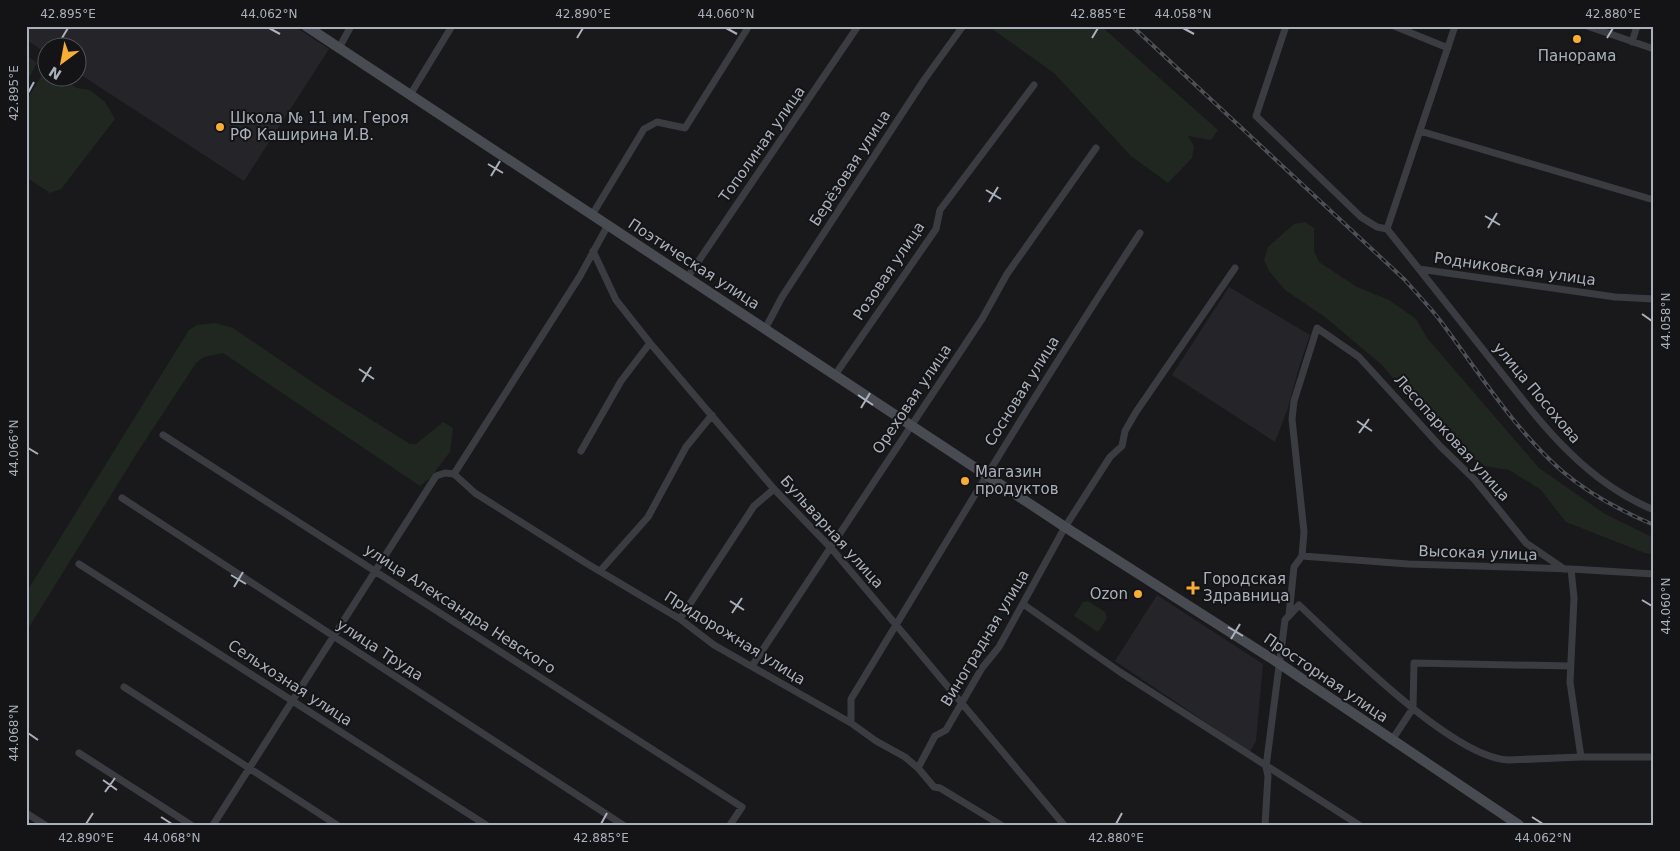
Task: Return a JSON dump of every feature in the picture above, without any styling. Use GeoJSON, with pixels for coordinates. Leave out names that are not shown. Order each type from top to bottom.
{"type":"FeatureCollection","features":[{"type":"Feature","properties":{"kind":"street","name":"Поэтическая улица"},"geometry":{"type":"LineString","coordinates":[[306,26],[1064,527]]}},
{"type":"Feature","properties":{"kind":"street"},"geometry":{"type":"LineString","coordinates":[[338,48],[351,26]]}},
{"type":"Feature","properties":{"kind":"street"},"geometry":{"type":"LineString","coordinates":[[410,95],[452,26]]}},
{"type":"Feature","properties":{"kind":"street"},"geometry":{"type":"LineString","coordinates":[[592,215],[644,129],[657,122],[685,128],[749,26]]}},
{"type":"Feature","properties":{"kind":"street","name":"Тополиная улица"},"geometry":{"type":"LineString","coordinates":[[687,278],[858,26]]}},
{"type":"Feature","properties":{"kind":"street","name":"Берёзовая улица"},"geometry":{"type":"LineString","coordinates":[[765,329],[782,297],[924,80],[964,26]]}},
{"type":"Feature","properties":{"kind":"street","name":"Родниковская улица"},"geometry":{"type":"LineString","coordinates":[[1286,26],[1256,116],[1361,216],[1377,227],[1387,229],[1419,269],[1615,297],[1654,299]]}},
{"type":"Feature","properties":{"kind":"street"},"geometry":{"type":"LineString","coordinates":[[1394,26],[1448,48]]}},
{"type":"Feature","properties":{"kind":"street"},"geometry":{"type":"LineString","coordinates":[[1387,229],[1455,26]]}},
{"type":"Feature","properties":{"kind":"street"},"geometry":{"type":"LineString","coordinates":[[1587,26],[1654,49]]}},
{"type":"Feature","properties":{"kind":"street"},"geometry":{"type":"LineString","coordinates":[[1632,42],[1636,26]]}},
{"type":"Feature","properties":{"kind":"street","name":"Розовая улица"},"geometry":{"type":"LineString","coordinates":[[835,376],[936,229],[940,210],[1034,85]]}},
{"type":"Feature","properties":{"kind":"street"},"geometry":{"type":"LineString","coordinates":[[1420,131],[1654,200]]}},
{"type":"Feature","properties":{"kind":"street","name":"Ореховая улица"},"geometry":{"type":"LineString","coordinates":[[752,666],[982,319],[1007,274],[1096,148]]}},
{"type":"Feature","properties":{"kind":"street"},"geometry":{"type":"LineString","coordinates":[[213,825],[436,476],[445,473],[454,474],[580,276],[608,226]]}},
{"type":"Feature","properties":{"kind":"street","name":"Сосновая улица"},"geometry":{"type":"LineString","coordinates":[[851,723],[851,699],[1074,332],[1140,233]]}},
{"type":"Feature","properties":{"kind":"street","name":"Бульварная улица"},"geometry":{"type":"LineString","coordinates":[[593,250],[616,300],[650,343],[774,489],[831,548],[1064,825]]}},
{"type":"Feature","properties":{"kind":"street","name":"Виноградная улица"},"geometry":{"type":"LineString","coordinates":[[918,768],[935,736],[946,730],[982,668],[999,647],[1064,527],[1110,457],[1122,446],[1125,431],[1136,412],[1234,268]]}},
{"type":"Feature","properties":{"kind":"street","name":"улица Посохова"},"geometry":{"type":"LineString","coordinates":[[1419,269],[1555,440],[1585,469],[1632,501],[1654,510]]}},
{"type":"Feature","properties":{"kind":"street","name":"Лесопарковая улица"},"geometry":{"type":"LineString","coordinates":[[1302,556],[1304,532],[1292,420],[1294,401],[1317,328],[1359,357],[1440,446],[1474,480],[1526,543],[1567,569]]}},
{"type":"Feature","properties":{"kind":"street"},"geometry":{"type":"LineString","coordinates":[[581,451],[621,381],[650,343]]}},
{"type":"Feature","properties":{"kind":"street"},"geometry":{"type":"LineString","coordinates":[[600,571],[648,517],[686,447],[712,415]]}},
{"type":"Feature","properties":{"kind":"street","name":"улица Александра Невского"},"geometry":{"type":"LineString","coordinates":[[163,435],[742,807],[730,825]]}},
{"type":"Feature","properties":{"kind":"street","name":"Придорожная улица"},"geometry":{"type":"LineString","coordinates":[[454,474],[475,493],[680,619],[714,645],[851,723],[918,768],[934,787],[940,788],[1000,825]]}},
{"type":"Feature","properties":{"kind":"street"},"geometry":{"type":"LineString","coordinates":[[680,619],[754,506],[774,489]]}},
{"type":"Feature","properties":{"kind":"street","name":"улица Труда"},"geometry":{"type":"LineString","coordinates":[[122,498],[623,825]]}},
{"type":"Feature","properties":{"kind":"street","name":"Просторная улица"},"geometry":{"type":"LineString","coordinates":[[1064,527],[1280,664],[1520,825]]}},
{"type":"Feature","properties":{"kind":"street"},"geometry":{"type":"LineString","coordinates":[[1289,615],[1294,567],[1302,556]]}},
{"type":"Feature","properties":{"kind":"street","name":"Высокая улица"},"geometry":{"type":"LineString","coordinates":[[1302,556],[1408,564],[1654,574]]}},
{"type":"Feature","properties":{"kind":"street","name":"Сельхозная улица"},"geometry":{"type":"LineString","coordinates":[[79,564],[486,825]]}},
{"type":"Feature","properties":{"kind":"street"},"geometry":{"type":"LineString","coordinates":[[1567,569],[1574,598],[1570,666],[1574,714],[1581,757]]}},
{"type":"Feature","properties":{"kind":"street"},"geometry":{"type":"LineString","coordinates":[[1022,604],[1120,672],[1266,767],[1303,787],[1359,825]]}},
{"type":"Feature","properties":{"kind":"street"},"geometry":{"type":"LineString","coordinates":[[1265,825],[1268,776],[1266,767],[1285,620],[1298,605],[1413,708],[1469,748],[1497,759],[1654,757]]}},
{"type":"Feature","properties":{"kind":"street"},"geometry":{"type":"LineString","coordinates":[[1392,740],[1413,708],[1414,664],[1570,666]]}},
{"type":"Feature","properties":{"kind":"street"},"geometry":{"type":"LineString","coordinates":[[124,687],[337,825]]}},
{"type":"Feature","properties":{"kind":"street"},"geometry":{"type":"LineString","coordinates":[[79,752],[191,825]]}},
{"type":"Feature","properties":{"kind":"street"},"geometry":{"type":"LineString","coordinates":[[26,813],[45,825]]}},
{"type":"Feature","properties":{"kind":"shaded area","name":"Школа № 11 им. Героя РФ Каширина И.В."},"geometry":{"type":"Polygon","coordinates":[[[26,26],[294,26],[329,49],[244,181],[88,80],[88,38],[38,38],[38,47],[26,40],[26,26]]]}},
{"type":"Feature","properties":{"kind":"shaded area"},"geometry":{"type":"Polygon","coordinates":[[[988,26],[1101,26],[1218,130],[1211,140],[1188,136],[1194,146],[1192,158],[1168,183],[1131,156],[1054,73],[988,26]]]}},
{"type":"Feature","properties":{"kind":"shaded area"},"geometry":{"type":"Polygon","coordinates":[[[26,55],[37,63],[26,83],[26,55]]]}},
{"type":"Feature","properties":{"kind":"shaded area"},"geometry":{"type":"Polygon","coordinates":[[[38,81],[38,88],[90,90],[105,102],[115,119],[61,189],[50,193],[26,177],[26,101],[38,81]]]}},
{"type":"Feature","properties":{"kind":"shaded area"},"geometry":{"type":"Polygon","coordinates":[[[1305,222],[1314,228],[1314,251],[1319,262],[1357,287],[1389,300],[1416,319],[1427,338],[1539,468],[1605,514],[1654,538],[1654,554],[1645,553],[1566,522],[1540,489],[1509,470],[1485,466],[1464,452],[1413,403],[1382,365],[1325,317],[1285,290],[1269,271],[1264,260],[1268,247],[1294,224],[1305,222]]]}},
{"type":"Feature","properties":{"kind":"shaded area"},"geometry":{"type":"Polygon","coordinates":[[[1229,287],[1310,335],[1288,408],[1275,442],[1172,375],[1229,287]]]}},
{"type":"Feature","properties":{"kind":"shaded area"},"geometry":{"type":"Polygon","coordinates":[[[216,323],[233,328],[327,392],[410,444],[416,444],[443,422],[453,428],[450,452],[430,478],[420,486],[223,353],[204,357],[196,363],[137,453],[26,632],[26,593],[189,330],[197,325],[216,323]]]}},
{"type":"Feature","properties":{"kind":"shaded area"},"geometry":{"type":"Polygon","coordinates":[[[1157,595],[1263,664],[1256,741],[1250,752],[1115,661],[1157,595]]]}},
{"type":"Feature","properties":{"kind":"shaded area"},"geometry":{"type":"Polygon","coordinates":[[[1088,601],[1105,612],[1107,618],[1098,632],[1074,616],[1083,602],[1088,601]]]}},
{"type":"Feature","properties":{"kind":"railway"},"geometry":{"type":"LineString","coordinates":[[1132,26],[1405,280],[1438,317],[1513,419],[1545,455],[1562,471],[1594,495],[1654,525]]}},
{"type":"Feature","properties":{"kind":"place","name":"Панорама"},"geometry":{"type":"Point","coordinates":[1577,39]}},
{"type":"Feature","properties":{"kind":"place","name":"Школа № 11 им. Героя РФ Каширина И.В."},"geometry":{"type":"Point","coordinates":[220,127]}},
{"type":"Feature","properties":{"kind":"place","name":"Магазин продуктов"},"geometry":{"type":"Point","coordinates":[965,481]}},
{"type":"Feature","properties":{"kind":"place","name":"Городская Здравница"},"geometry":{"type":"Point","coordinates":[1193,588]}},
{"type":"Feature","properties":{"kind":"place","name":"Ozon"},"geometry":{"type":"Point","coordinates":[1138,594]}}]}
